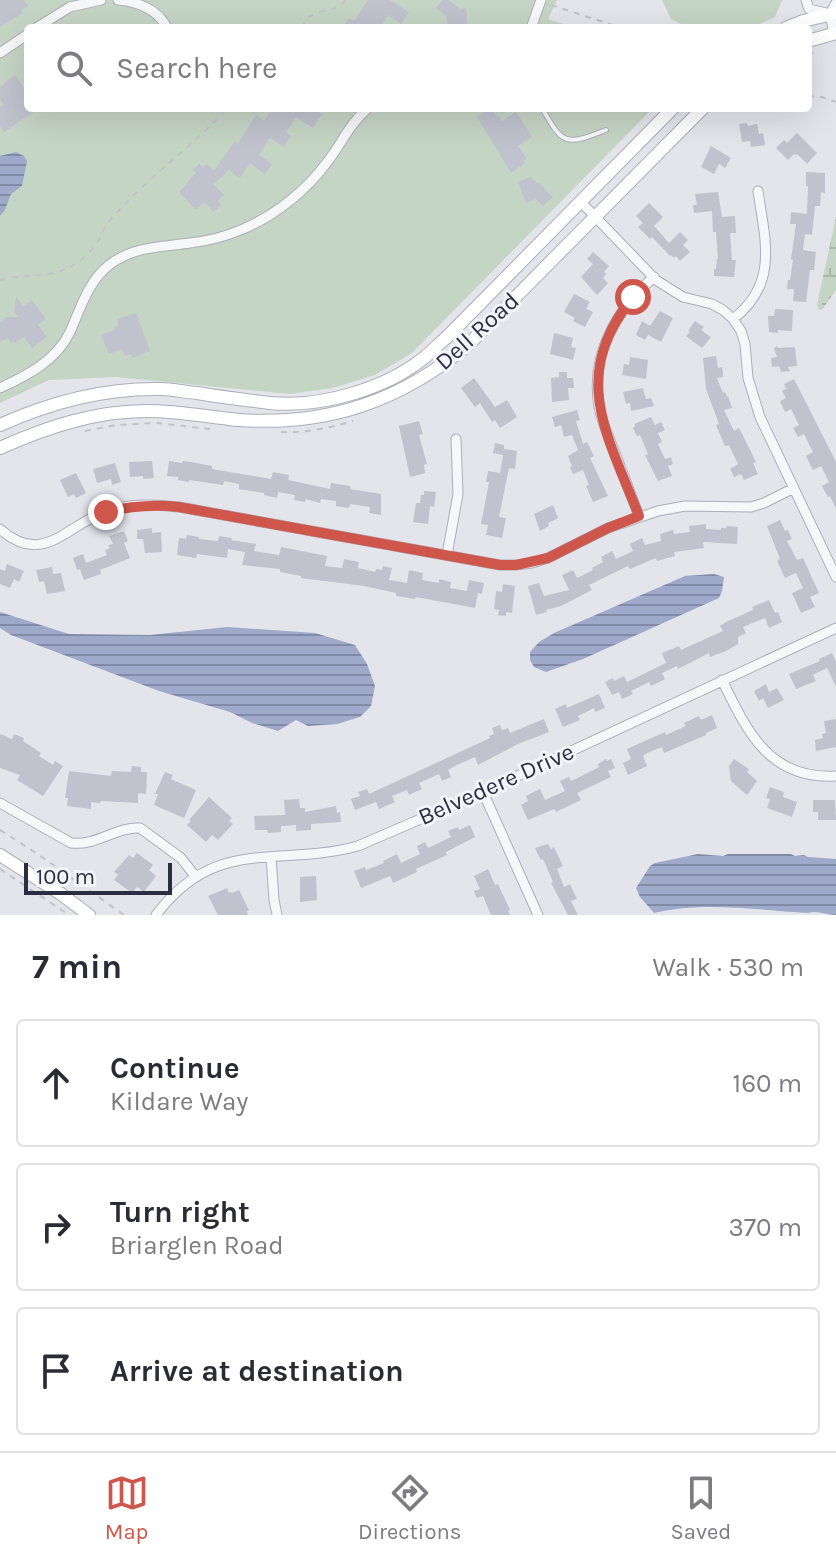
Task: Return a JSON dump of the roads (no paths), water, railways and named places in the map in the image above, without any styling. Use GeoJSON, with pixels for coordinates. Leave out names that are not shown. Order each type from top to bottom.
{"type":"FeatureCollection","features":[{"type":"Feature","properties":{"kind":"main road"},"geometry":{"type":"LineString","coordinates":[[797,24],[834,10]]}},
{"type":"Feature","properties":{"kind":"main road"},"geometry":{"type":"LineString","coordinates":[[812,40],[835,33]]}},
{"type":"Feature","properties":{"kind":"main road","name":"Dell Road"},"geometry":{"type":"LineString","coordinates":[[0,425],[60,402],[124,390],[163,389],[274,403],[300,403],[366,389],[407,369],[448,336],[669,112]]}},
{"type":"Feature","properties":{"kind":"main road","name":"Dell Road"},"geometry":{"type":"LineString","coordinates":[[0,448],[50,427],[98,415],[147,411],[276,421],[311,418],[379,401],[429,375],[470,343],[699,112]]}},
{"type":"Feature","properties":{"kind":"main road"},"geometry":{"type":"LineString","coordinates":[[0,855],[89,915]]}},
{"type":"Feature","properties":{"kind":"street"},"geometry":{"type":"LineString","coordinates":[[42,24],[70,7],[101,0]]}},
{"type":"Feature","properties":{"kind":"street"},"geometry":{"type":"LineString","coordinates":[[118,0],[155,11],[165,24]]}},
{"type":"Feature","properties":{"kind":"street"},"geometry":{"type":"LineString","coordinates":[[806,0],[809,9],[834,10],[835,33]]}},
{"type":"Feature","properties":{"kind":"street"},"geometry":{"type":"LineString","coordinates":[[532,24],[540,1]]}},
{"type":"Feature","properties":{"kind":"street"},"geometry":{"type":"LineString","coordinates":[[0,53],[24,37]]}},
{"type":"Feature","properties":{"kind":"street"},"geometry":{"type":"LineString","coordinates":[[0,388],[43,365],[58,351],[69,334],[84,296],[109,265],[144,247],[218,237],[244,229],[268,216],[311,181],[353,122],[364,112]]}},
{"type":"Feature","properties":{"kind":"street"},"geometry":{"type":"LineString","coordinates":[[733,319],[756,296],[766,266],[758,191]]}},
{"type":"Feature","properties":{"kind":"street"},"geometry":{"type":"LineString","coordinates":[[580,201],[654,277],[683,297],[712,304],[733,319],[745,344],[753,398],[836,577]]}},
{"type":"Feature","properties":{"kind":"street"},"geometry":{"type":"LineString","coordinates":[[639,516],[599,407],[597,383],[607,336],[633,297],[654,277]]}},
{"type":"Feature","properties":{"kind":"street"},"geometry":{"type":"LineString","coordinates":[[447,555],[458,494],[456,439]]}},
{"type":"Feature","properties":{"kind":"street"},"geometry":{"type":"LineString","coordinates":[[0,529],[11,539],[24,544],[51,543],[83,522],[106,512],[154,504],[500,565],[516,565],[548,558],[639,516],[685,506],[751,507],[794,488]]}},
{"type":"Feature","properties":{"kind":"street","name":"Belvedere Drive"},"geometry":{"type":"LineString","coordinates":[[156,915],[176,892],[195,876],[211,868],[251,857],[337,852],[358,846],[483,792],[836,628]]}},
{"type":"Feature","properties":{"kind":"street"},"geometry":{"type":"LineString","coordinates":[[722,680],[752,736],[772,758],[806,774],[836,776]]}},
{"type":"Feature","properties":{"kind":"street"},"geometry":{"type":"LineString","coordinates":[[483,792],[538,915]]}},
{"type":"Feature","properties":{"kind":"street"},"geometry":{"type":"LineString","coordinates":[[0,803],[71,843],[92,842],[122,830],[140,828],[181,858],[195,876]]}},
{"type":"Feature","properties":{"kind":"street"},"geometry":{"type":"LineString","coordinates":[[271,857],[277,915]]}},
{"type":"Feature","properties":{"kind":"lane"},"geometry":{"type":"LineString","coordinates":[[544,112],[557,134],[564,139],[577,139],[606,130]]}},
{"type":"Feature","properties":{"kind":"water"},"geometry":{"type":"Polygon","coordinates":[[[16,152],[27,161],[22,186],[11,194],[0,215],[0,156],[16,152]]]}},
{"type":"Feature","properties":{"kind":"water"},"geometry":{"type":"Polygon","coordinates":[[[714,574],[724,577],[719,598],[583,659],[546,672],[534,667],[530,660],[530,652],[554,633],[685,576],[714,574]]]}},
{"type":"Feature","properties":{"kind":"water"},"geometry":{"type":"Polygon","coordinates":[[[0,612],[69,634],[150,635],[227,627],[315,633],[355,645],[367,664],[375,686],[371,706],[360,717],[337,724],[308,726],[296,720],[278,731],[230,712],[159,691],[11,635],[0,628],[0,612]]]}},
{"type":"Feature","properties":{"kind":"water"},"geometry":{"type":"Polygon","coordinates":[[[698,854],[791,854],[836,859],[836,915],[711,907],[654,913],[636,888],[650,866],[698,854]]]}}]}
